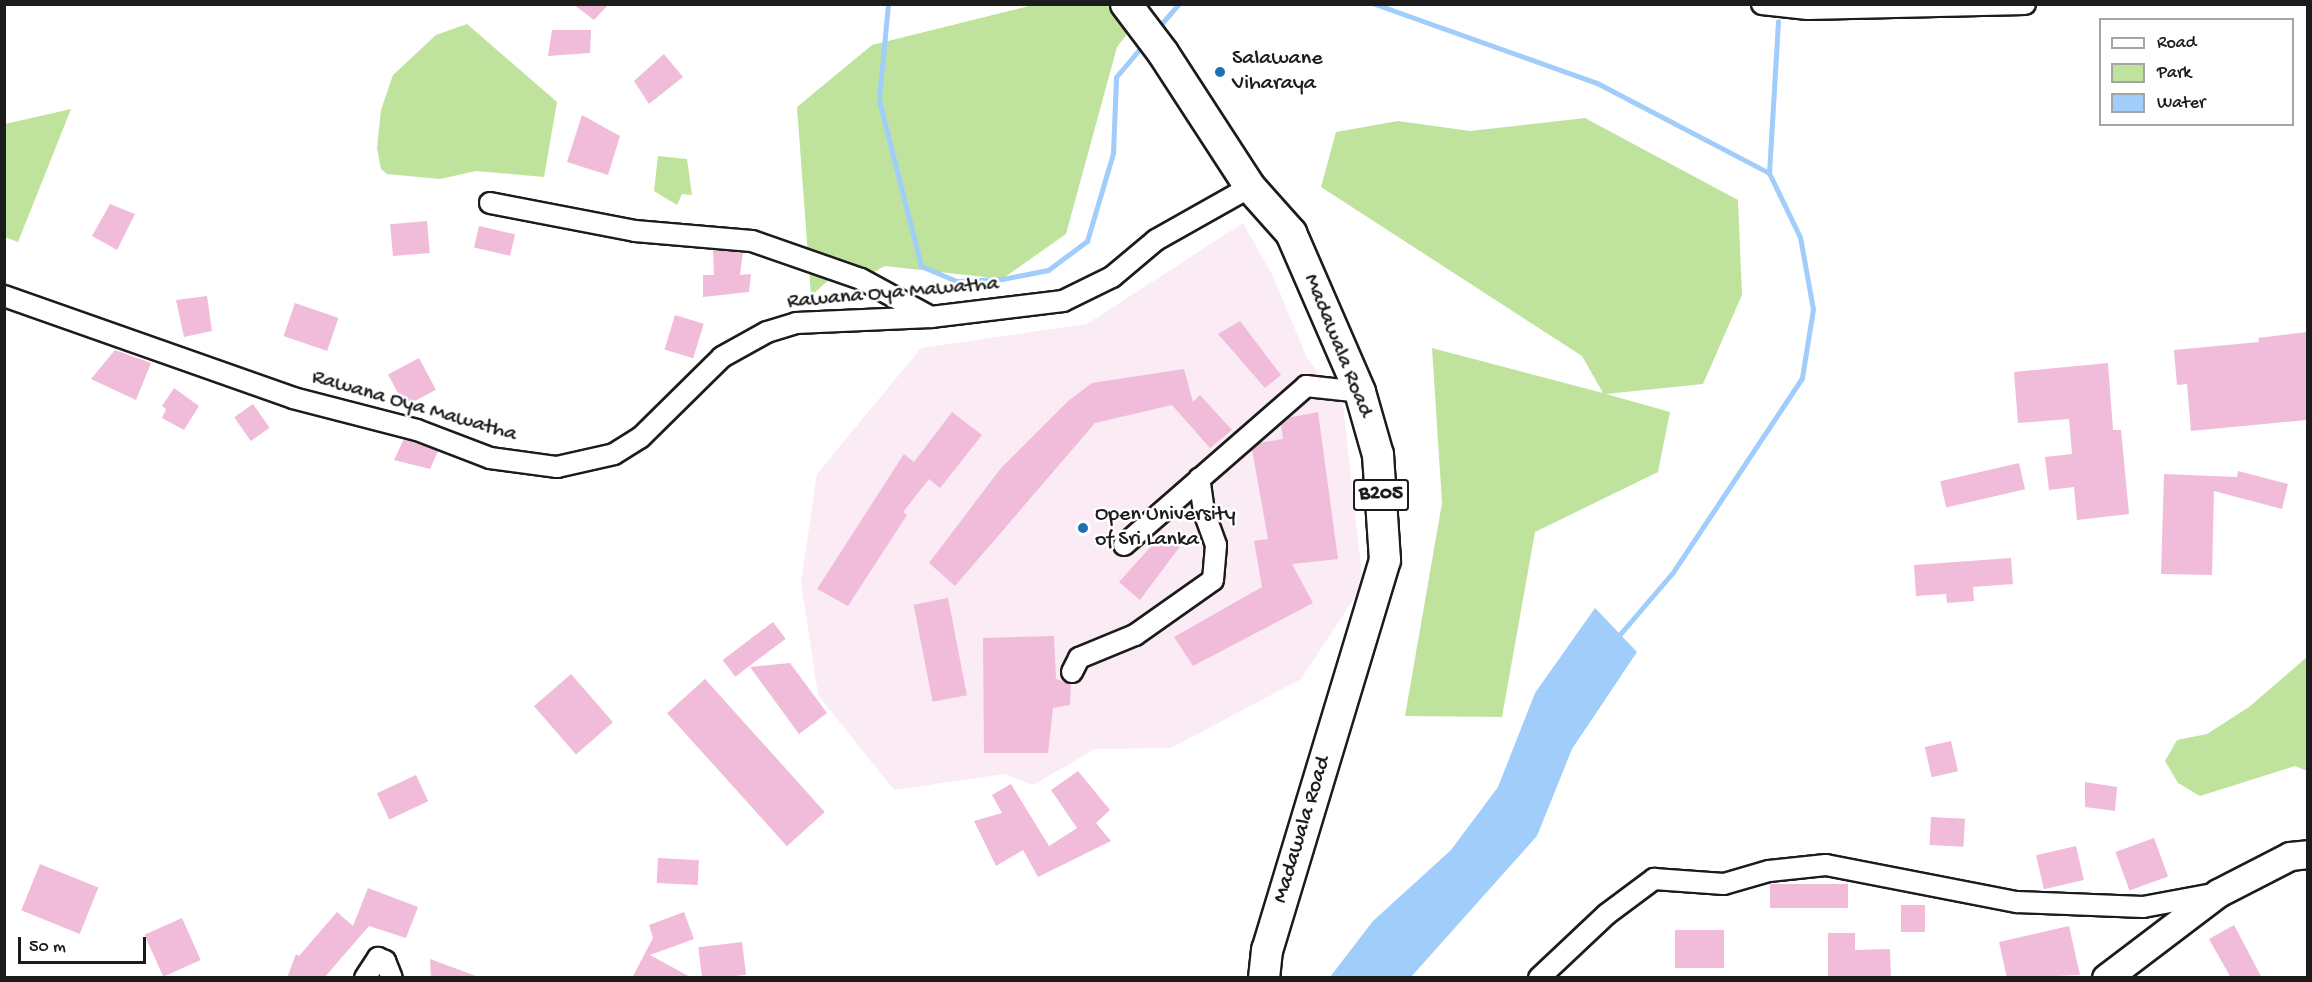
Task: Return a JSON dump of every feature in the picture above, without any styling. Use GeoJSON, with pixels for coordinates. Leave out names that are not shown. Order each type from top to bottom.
{"type":"FeatureCollection","features":[{"type":"Feature","properties":{"kind":"main road","name":"Madawala Road"},"geometry":{"type":"LineString","coordinates":[[1127,7],[1163,53],[1250,187],[1291,233],[1360,392],[1378,455],[1385,560],[1267,950],[1264,978]]}},
{"type":"Feature","properties":{"kind":"street"},"geometry":{"type":"LineString","coordinates":[[1762,4],[1808,9],[2025,4]]}},
{"type":"Feature","properties":{"kind":"street","name":"Rawana Oya Mawatha"},"geometry":{"type":"LineString","coordinates":[[4,296],[293,398],[417,430],[490,458],[557,467],[614,454],[640,438],[723,357],[767,332],[796,323],[931,317],[1063,301],[1112,278],[1156,240],[1250,187]]}},
{"type":"Feature","properties":{"kind":"street"},"geometry":{"type":"LineString","coordinates":[[490,203],[635,231],[752,242],[861,279],[931,317]]}},
{"type":"Feature","properties":{"kind":"street"},"geometry":{"type":"LineString","coordinates":[[1124,545],[1306,386],[1360,392]]}},
{"type":"Feature","properties":{"kind":"street"},"geometry":{"type":"LineString","coordinates":[[1072,672],[1079,658],[1135,635],[1214,580],[1216,545],[1204,512],[1199,478]]}},
{"type":"Feature","properties":{"kind":"street"},"geometry":{"type":"LineString","coordinates":[[2106,978],[2218,893],[2289,856],[2307,854]]}},
{"type":"Feature","properties":{"kind":"street"},"geometry":{"type":"LineString","coordinates":[[1539,978],[1607,914],[1654,879],[1724,885],[1769,871],[1826,865],[2016,902],[2143,907],[2218,893]]}},
{"type":"Feature","properties":{"kind":"street"},"geometry":{"type":"LineString","coordinates":[[365,978],[378,958],[385,961],[392,978]]}},
{"type":"Feature","properties":{"kind":"shaded area","name":"Open University of Sri Lanka"},"geometry":{"type":"Polygon","coordinates":[[[1243,223],[1273,276],[1307,358],[1343,405],[1363,585],[1301,679],[1171,748],[1095,749],[1033,785],[1004,774],[894,790],[818,695],[801,582],[817,474],[921,348],[1087,324],[1243,223]]]}},
{"type":"Feature","properties":{"kind":"green space"},"geometry":{"type":"Polygon","coordinates":[[[1033,5],[1150,5],[1117,47],[1066,234],[1002,279],[885,266],[874,272],[833,276],[811,296],[797,107],[872,45],[1033,5]]]}},
{"type":"Feature","properties":{"kind":"green space"},"geometry":{"type":"Polygon","coordinates":[[[467,24],[557,102],[544,177],[476,171],[440,179],[387,174],[381,169],[377,148],[381,110],[393,75],[436,35],[467,24]]]}},
{"type":"Feature","properties":{"kind":"green space"},"geometry":{"type":"Polygon","coordinates":[[[71,109],[18,242],[5,237],[5,124],[71,109]]]}},
{"type":"Feature","properties":{"kind":"green space"},"geometry":{"type":"Polygon","coordinates":[[[1585,118],[1738,200],[1742,295],[1703,384],[1606,394],[1670,412],[1658,472],[1535,532],[1502,717],[1405,716],[1442,503],[1432,348],[1603,393],[1582,356],[1321,187],[1336,132],[1398,121],[1470,131],[1585,118]]]}},
{"type":"Feature","properties":{"kind":"green space"},"geometry":{"type":"Polygon","coordinates":[[[658,156],[687,159],[692,195],[682,194],[677,205],[654,191],[658,156]]]}},
{"type":"Feature","properties":{"kind":"green space"},"geometry":{"type":"Polygon","coordinates":[[[2307,657],[2307,771],[2295,766],[2200,796],[2178,783],[2165,761],[2177,740],[2207,734],[2249,707],[2307,657]]]}},
{"type":"Feature","properties":{"kind":"water"},"geometry":{"type":"Polygon","coordinates":[[[1595,608],[1637,652],[1572,749],[1537,836],[1411,977],[1330,977],[1373,921],[1451,850],[1498,787],[1535,693],[1595,608]]]}},
{"type":"Feature","properties":{"kind":"building"},"geometry":{"type":"Polygon","coordinates":[[[573,4],[609,4],[594,20],[573,4]]]}},
{"type":"Feature","properties":{"kind":"building"},"geometry":{"type":"Polygon","coordinates":[[[552,30],[591,30],[590,53],[548,56],[552,30]]]}},
{"type":"Feature","properties":{"kind":"building"},"geometry":{"type":"Polygon","coordinates":[[[664,54],[683,77],[649,104],[634,81],[664,54]]]}},
{"type":"Feature","properties":{"kind":"building"},"geometry":{"type":"Polygon","coordinates":[[[582,115],[620,136],[608,175],[567,162],[582,115]]]}},
{"type":"Feature","properties":{"kind":"building"},"geometry":{"type":"Polygon","coordinates":[[[110,204],[135,214],[117,250],[92,236],[110,204]]]}},
{"type":"Feature","properties":{"kind":"building"},"geometry":{"type":"Polygon","coordinates":[[[427,221],[430,253],[393,256],[390,224],[427,221]]]}},
{"type":"Feature","properties":{"kind":"building"},"geometry":{"type":"Polygon","coordinates":[[[479,226],[515,234],[510,256],[474,247],[479,226]]]}},
{"type":"Feature","properties":{"kind":"building"},"geometry":{"type":"Polygon","coordinates":[[[713,250],[743,252],[740,275],[751,274],[749,292],[703,297],[703,275],[714,275],[713,250]]]}},
{"type":"Feature","properties":{"kind":"building"},"geometry":{"type":"Polygon","coordinates":[[[207,296],[212,331],[184,337],[176,300],[207,296]]]}},
{"type":"Feature","properties":{"kind":"building"},"geometry":{"type":"Polygon","coordinates":[[[295,303],[338,318],[327,351],[284,336],[295,303]]]}},
{"type":"Feature","properties":{"kind":"building"},"geometry":{"type":"Polygon","coordinates":[[[675,315],[704,324],[693,358],[664,349],[675,315]]]}},
{"type":"Feature","properties":{"kind":"building"},"geometry":{"type":"Polygon","coordinates":[[[1240,321],[1281,375],[1265,388],[1218,334],[1240,321]]]}},
{"type":"Feature","properties":{"kind":"building"},"geometry":{"type":"Polygon","coordinates":[[[2307,332],[2307,420],[2191,431],[2187,384],[2177,385],[2174,350],[2259,342],[2258,338],[2307,332]]]}},
{"type":"Feature","properties":{"kind":"building"},"geometry":{"type":"Polygon","coordinates":[[[115,350],[151,363],[136,400],[91,379],[115,350]]]}},
{"type":"Feature","properties":{"kind":"building"},"geometry":{"type":"Polygon","coordinates":[[[419,358],[436,390],[405,406],[388,374],[419,358]]]}},
{"type":"Feature","properties":{"kind":"building"},"geometry":{"type":"Polygon","coordinates":[[[2108,363],[2113,430],[2121,430],[2129,514],[2077,520],[2074,487],[2049,490],[2045,457],[2072,454],[2069,419],[2018,423],[2014,372],[2108,363]]]}},
{"type":"Feature","properties":{"kind":"building"},"geometry":{"type":"Polygon","coordinates":[[[1184,369],[1193,402],[1200,395],[1232,430],[1210,448],[1172,405],[1095,423],[955,586],[929,563],[1001,468],[1068,401],[1092,383],[1184,369]]]}},
{"type":"Feature","properties":{"kind":"building"},"geometry":{"type":"Polygon","coordinates":[[[174,388],[199,406],[184,430],[162,418],[166,409],[162,406],[174,388]]]}},
{"type":"Feature","properties":{"kind":"building"},"geometry":{"type":"Polygon","coordinates":[[[253,404],[270,428],[251,441],[234,417],[253,404]]]}},
{"type":"Feature","properties":{"kind":"building"},"geometry":{"type":"Polygon","coordinates":[[[952,412],[982,435],[940,488],[929,479],[903,512],[907,515],[848,606],[817,589],[904,454],[914,462],[952,412]]]}},
{"type":"Feature","properties":{"kind":"building"},"geometry":{"type":"Polygon","coordinates":[[[1318,412],[1338,559],[1292,564],[1313,603],[1193,666],[1174,637],[1262,587],[1254,541],[1268,539],[1252,449],[1259,443],[1283,439],[1281,424],[1287,418],[1318,412]]]}},
{"type":"Feature","properties":{"kind":"building"},"geometry":{"type":"Polygon","coordinates":[[[404,439],[438,451],[430,469],[394,460],[404,439]]]}},
{"type":"Feature","properties":{"kind":"building"},"geometry":{"type":"Polygon","coordinates":[[[2019,463],[2025,489],[1946,508],[1940,481],[2019,463]]]}},
{"type":"Feature","properties":{"kind":"building"},"geometry":{"type":"Polygon","coordinates":[[[2238,471],[2288,484],[2282,509],[2214,491],[2212,575],[2161,574],[2164,474],[2237,477],[2238,471]]]}},
{"type":"Feature","properties":{"kind":"building"},"geometry":{"type":"Polygon","coordinates":[[[1164,532],[1181,545],[1140,600],[1119,582],[1164,532]]]}},
{"type":"Feature","properties":{"kind":"building"},"geometry":{"type":"Polygon","coordinates":[[[2011,558],[2013,584],[1973,587],[1974,601],[1947,603],[1946,594],[1916,596],[1914,565],[2011,558]]]}},
{"type":"Feature","properties":{"kind":"building"},"geometry":{"type":"Polygon","coordinates":[[[948,598],[967,695],[933,702],[914,605],[948,598]]]}},
{"type":"Feature","properties":{"kind":"building"},"geometry":{"type":"Polygon","coordinates":[[[773,622],[786,639],[735,677],[723,660],[773,622]]]}},
{"type":"Feature","properties":{"kind":"building"},"geometry":{"type":"Polygon","coordinates":[[[1054,636],[1056,679],[1071,684],[1070,705],[1053,708],[1048,753],[984,753],[983,638],[1054,636]]]}},
{"type":"Feature","properties":{"kind":"building"},"geometry":{"type":"Polygon","coordinates":[[[790,663],[827,713],[799,734],[750,667],[790,663]]]}},
{"type":"Feature","properties":{"kind":"building"},"geometry":{"type":"Polygon","coordinates":[[[571,674],[613,722],[576,754],[534,706],[571,674]]]}},
{"type":"Feature","properties":{"kind":"building"},"geometry":{"type":"Polygon","coordinates":[[[705,679],[825,812],[787,846],[667,713],[705,679]]]}},
{"type":"Feature","properties":{"kind":"building"},"geometry":{"type":"Polygon","coordinates":[[[1951,741],[1958,771],[1932,777],[1925,747],[1951,741]]]}},
{"type":"Feature","properties":{"kind":"building"},"geometry":{"type":"Polygon","coordinates":[[[1078,771],[1110,810],[1096,823],[1111,841],[1038,877],[1023,850],[996,866],[974,821],[1002,813],[992,795],[1011,784],[1049,846],[1077,828],[1051,790],[1078,771]]]}},
{"type":"Feature","properties":{"kind":"building"},"geometry":{"type":"Polygon","coordinates":[[[416,775],[428,801],[389,819],[377,793],[416,775]]]}},
{"type":"Feature","properties":{"kind":"building"},"geometry":{"type":"Polygon","coordinates":[[[2085,782],[2117,787],[2115,811],[2085,807],[2085,782]]]}},
{"type":"Feature","properties":{"kind":"building"},"geometry":{"type":"Polygon","coordinates":[[[1931,817],[1965,819],[1963,847],[1930,845],[1931,817]]]}},
{"type":"Feature","properties":{"kind":"building"},"geometry":{"type":"Polygon","coordinates":[[[2154,838],[2168,877],[2129,891],[2115,852],[2154,838]]]}},
{"type":"Feature","properties":{"kind":"building"},"geometry":{"type":"Polygon","coordinates":[[[2076,846],[2084,880],[2044,889],[2036,855],[2076,846]]]}},
{"type":"Feature","properties":{"kind":"building"},"geometry":{"type":"Polygon","coordinates":[[[658,858],[699,860],[698,885],[657,883],[658,858]]]}},
{"type":"Feature","properties":{"kind":"building"},"geometry":{"type":"Polygon","coordinates":[[[40,864],[98,888],[80,934],[21,910],[40,864]]]}},
{"type":"Feature","properties":{"kind":"building"},"geometry":{"type":"Polygon","coordinates":[[[1770,884],[1848,884],[1848,908],[1770,908],[1770,884]]]}},
{"type":"Feature","properties":{"kind":"building"},"geometry":{"type":"Polygon","coordinates":[[[368,888],[418,907],[406,938],[369,926],[324,978],[287,978],[296,954],[299,956],[337,912],[353,926],[368,888]]]}},
{"type":"Feature","properties":{"kind":"building"},"geometry":{"type":"Polygon","coordinates":[[[1901,905],[1925,905],[1925,932],[1901,932],[1901,905]]]}},
{"type":"Feature","properties":{"kind":"building"},"geometry":{"type":"Polygon","coordinates":[[[684,912],[694,939],[650,955],[692,978],[632,978],[653,938],[649,925],[684,912]]]}},
{"type":"Feature","properties":{"kind":"building"},"geometry":{"type":"Polygon","coordinates":[[[182,918],[201,960],[163,977],[145,935],[182,918]]]}},
{"type":"Feature","properties":{"kind":"building"},"geometry":{"type":"Polygon","coordinates":[[[2234,925],[2262,978],[2231,978],[2209,939],[2234,925]]]}},
{"type":"Feature","properties":{"kind":"building"},"geometry":{"type":"Polygon","coordinates":[[[2069,926],[2080,975],[2007,978],[1999,942],[2069,926]]]}},
{"type":"Feature","properties":{"kind":"building"},"geometry":{"type":"Polygon","coordinates":[[[1675,930],[1724,930],[1724,968],[1675,968],[1675,930]]]}},
{"type":"Feature","properties":{"kind":"building"},"geometry":{"type":"Polygon","coordinates":[[[1828,933],[1855,933],[1855,950],[1890,949],[1891,978],[1828,978],[1828,933]]]}},
{"type":"Feature","properties":{"kind":"building"},"geometry":{"type":"Polygon","coordinates":[[[742,942],[746,975],[702,978],[698,947],[742,942]]]}},
{"type":"Feature","properties":{"kind":"building"},"geometry":{"type":"Polygon","coordinates":[[[430,959],[476,976],[476,978],[431,978],[430,959]]]}},
{"type":"Feature","properties":{"kind":"waterway"},"geometry":{"type":"LineString","coordinates":[[888,4],[879,100],[921,266],[957,281],[1002,279],[1048,270],[1087,241],[1113,153],[1116,77],[1144,44]]}},
{"type":"Feature","properties":{"kind":"waterway"},"geometry":{"type":"LineString","coordinates":[[1156,30],[1179,4]]}},
{"type":"Feature","properties":{"kind":"waterway"},"geometry":{"type":"LineString","coordinates":[[1375,4],[1597,83],[1769,173],[1800,237],[1813,309],[1802,378],[1674,571],[1616,639]]}},
{"type":"Feature","properties":{"kind":"waterway"},"geometry":{"type":"LineString","coordinates":[[1769,173],[1778,21]]}},
{"type":"Feature","properties":{"kind":"place","name":"Salawane Viharaya"},"geometry":{"type":"Point","coordinates":[1220,72]}},
{"type":"Feature","properties":{"kind":"place","name":"Open University of Sri Lanka"},"geometry":{"type":"Point","coordinates":[1083,528]}}]}
